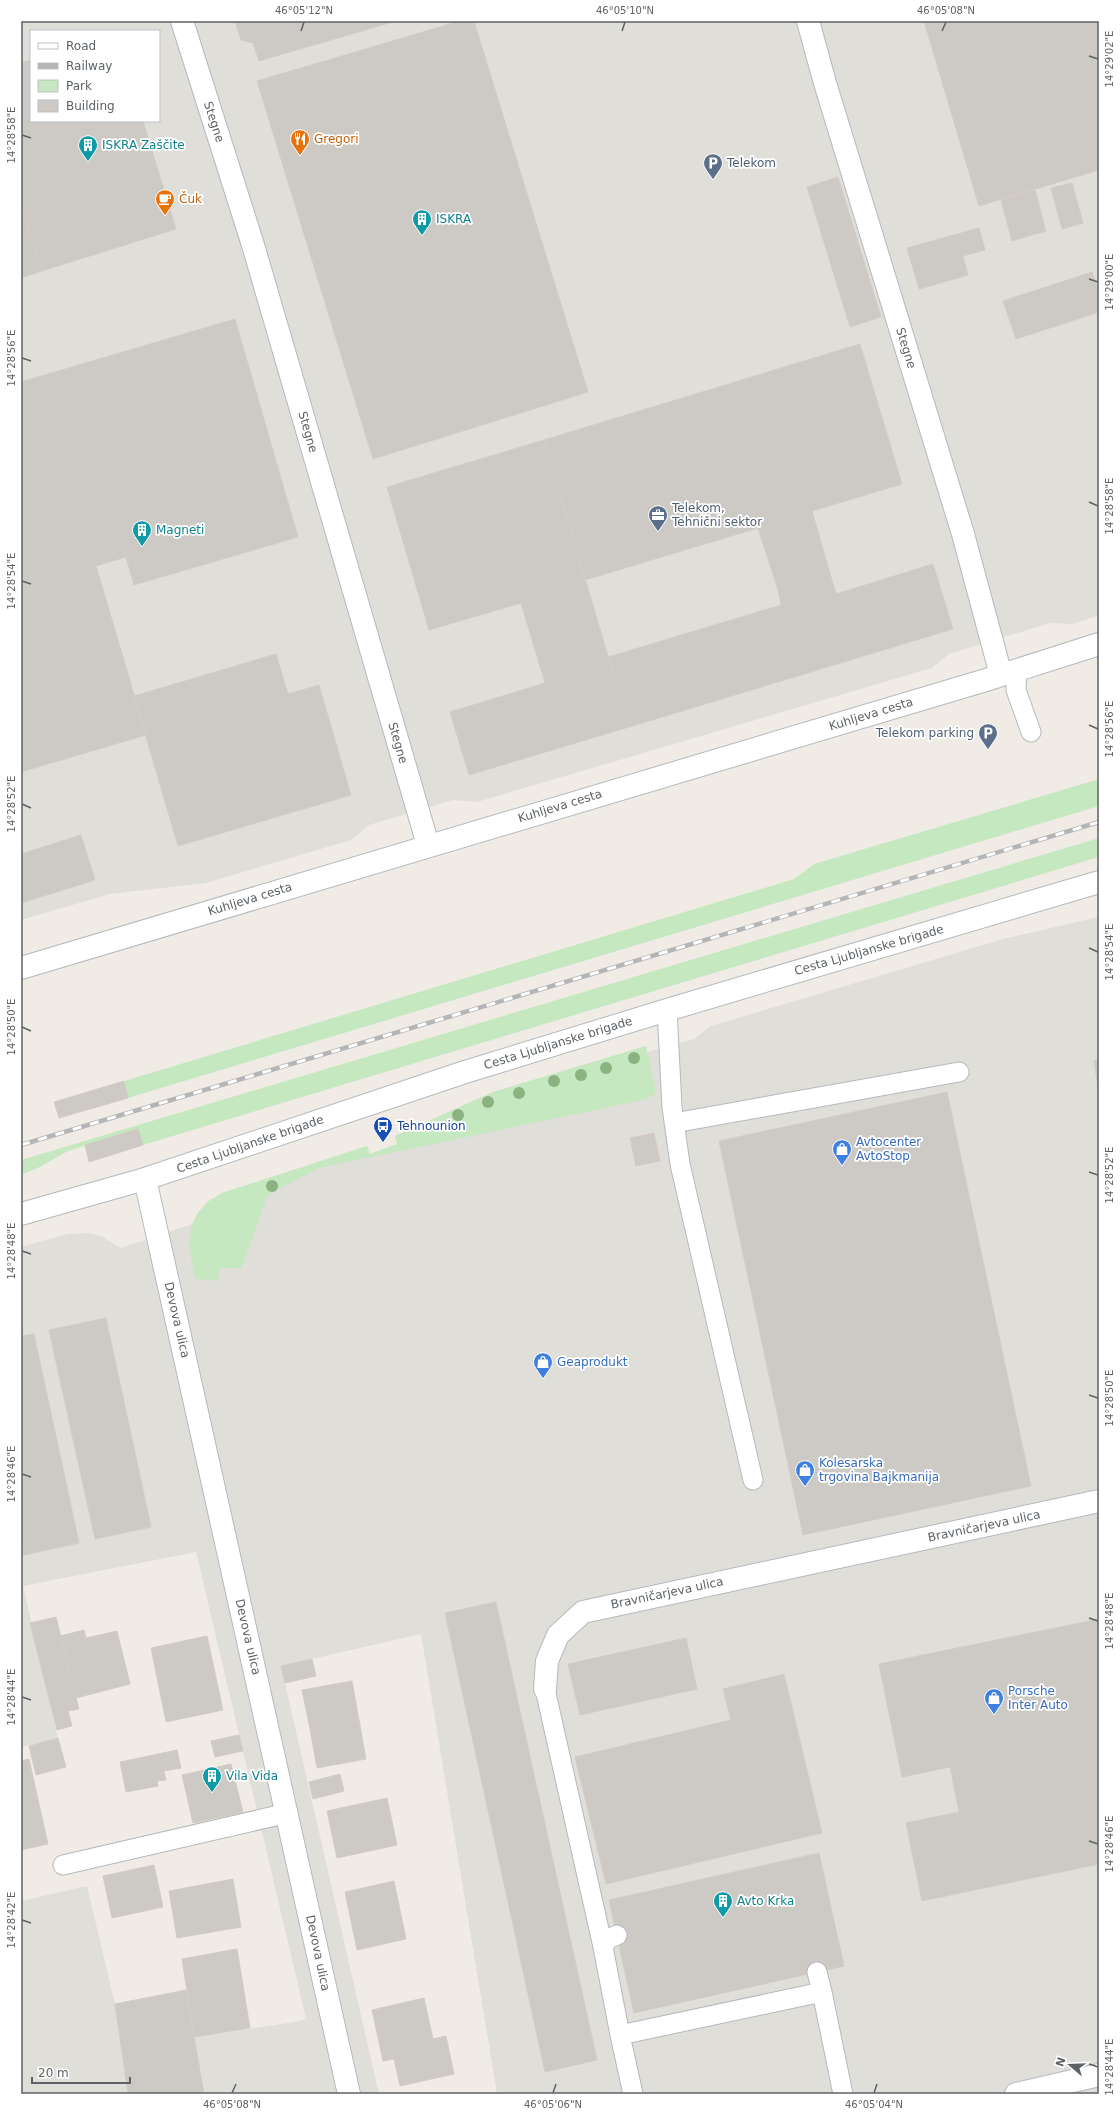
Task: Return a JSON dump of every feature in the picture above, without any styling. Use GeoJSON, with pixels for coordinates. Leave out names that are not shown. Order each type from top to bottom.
{"type":"FeatureCollection","features":[{"type":"Feature","properties":{"kind":"street","name":"Stegne"},"geometry":{"type":"LineString","coordinates":[[182,21],[253,245],[428,845]]}},
{"type":"Feature","properties":{"kind":"street","name":"Stegne"},"geometry":{"type":"LineString","coordinates":[[808,21],[825,83],[963,534],[1009,672]]}},
{"type":"Feature","properties":{"kind":"street","name":"Kuhljeva cesta"},"geometry":{"type":"LineString","coordinates":[[21,968],[1099,644]]}},
{"type":"Feature","properties":{"kind":"street","name":"Cesta Ljubljanske brigade"},"geometry":{"type":"LineString","coordinates":[[21,1214],[145,1179],[465,1072],[667,1010],[1099,882]]}},
{"type":"Feature","properties":{"kind":"street","name":"Devova ulica"},"geometry":{"type":"LineString","coordinates":[[145,1179],[288,1813],[349,2094]]}},
{"type":"Feature","properties":{"kind":"street","name":"Bravničarjeva ulica"},"geometry":{"type":"LineString","coordinates":[[545,1689],[547,1661],[558,1635],[583,1612],[1099,1501]]}},
{"type":"Feature","properties":{"kind":"street"},"geometry":{"type":"LineString","coordinates":[[1016,2094],[1099,2075]]}},
{"type":"Feature","properties":{"kind":"lane"},"geometry":{"type":"LineString","coordinates":[[1009,672],[1030,732]]}},
{"type":"Feature","properties":{"kind":"lane"},"geometry":{"type":"LineString","coordinates":[[667,1010],[674,1123],[680,1164],[753,1480]]}},
{"type":"Feature","properties":{"kind":"lane"},"geometry":{"type":"LineString","coordinates":[[674,1123],[959,1072]]}},
{"type":"Feature","properties":{"kind":"lane","name":"Bravničarjeva ulica"},"geometry":{"type":"LineString","coordinates":[[545,1689],[610,1941],[620,2035],[633,2094]]}},
{"type":"Feature","properties":{"kind":"lane"},"geometry":{"type":"LineString","coordinates":[[62,1865],[288,1813]]}},
{"type":"Feature","properties":{"kind":"lane"},"geometry":{"type":"LineString","coordinates":[[817,1972],[843,2094]]}},
{"type":"Feature","properties":{"kind":"lane"},"geometry":{"type":"LineString","coordinates":[[620,2035],[822,1992]]}},
{"type":"Feature","properties":{"kind":"shaded area"},"geometry":{"type":"Polygon","coordinates":[[[21,21],[1099,21],[1099,615],[1074,624],[1050,623],[949,654],[932,668],[477,802],[453,800],[369,825],[351,840],[206,883],[110,894],[21,920],[21,21]]]}},
{"type":"Feature","properties":{"kind":"shaded area"},"geometry":{"type":"Polygon","coordinates":[[[1099,917],[1099,2094],[497,2094],[421,1634],[312,1659],[285,1683],[379,2094],[21,2094],[21,1901],[87,1886],[115,2004],[186,1990],[194,2037],[295,2022],[306,2019],[196,1552],[23,1586],[58,1738],[21,1747],[21,1247],[68,1234],[89,1233],[101,1236],[121,1248],[192,1224],[198,1213],[208,1201],[222,1193],[367,1146],[370,1154],[397,1144],[395,1136],[493,1092],[646,1046],[647,1052],[694,1039],[711,1026],[1003,939],[1099,917]]]}},
{"type":"Feature","properties":{"kind":"green space"},"geometry":{"type":"Polygon","coordinates":[[[1099,779],[1099,806],[128,1098],[124,1081],[794,879],[814,864],[1099,779]]]}},
{"type":"Feature","properties":{"kind":"green space"},"geometry":{"type":"Polygon","coordinates":[[[1099,838],[1099,857],[143,1145],[138,1129],[68,1151],[40,1167],[21,1175],[21,1160],[1099,838]]]}},
{"type":"Feature","properties":{"kind":"green space"},"geometry":{"type":"Polygon","coordinates":[[[646,1046],[656,1092],[652,1096],[643,1100],[319,1168],[268,1195],[241,1268],[219,1268],[218,1281],[195,1279],[190,1252],[191,1230],[194,1220],[200,1210],[209,1201],[222,1193],[367,1146],[370,1154],[397,1144],[395,1136],[493,1092],[646,1046]]]}},
{"type":"Feature","properties":{"kind":"building"},"geometry":{"type":"Polygon","coordinates":[[[235,21],[396,21],[259,61],[253,43],[241,40],[235,21]]]}},
{"type":"Feature","properties":{"kind":"building","name":"ISKRA"},"geometry":{"type":"Polygon","coordinates":[[[460,21],[474,21],[588,392],[373,459],[257,81],[460,21]]]}},
{"type":"Feature","properties":{"kind":"building"},"geometry":{"type":"Polygon","coordinates":[[[924,21],[1099,21],[1099,170],[979,206],[924,21]]]}},
{"type":"Feature","properties":{"kind":"building","name":"ISKRA Zaščite"},"geometry":{"type":"Polygon","coordinates":[[[30,60],[30,122],[143,122],[176,229],[42,271],[21,203],[21,63],[30,60]]]}},
{"type":"Feature","properties":{"kind":"building"},"geometry":{"type":"Polygon","coordinates":[[[838,177],[881,317],[850,327],[807,187],[838,177]]]}},
{"type":"Feature","properties":{"kind":"building"},"geometry":{"type":"Polygon","coordinates":[[[1072,183],[1083,223],[1062,229],[1051,188],[1072,183]]]}},
{"type":"Feature","properties":{"kind":"building"},"geometry":{"type":"Polygon","coordinates":[[[1035,190],[1046,231],[1012,241],[1001,200],[1035,190]]]}},
{"type":"Feature","properties":{"kind":"building"},"geometry":{"type":"Polygon","coordinates":[[[21,203],[42,271],[21,278],[21,203]]]}},
{"type":"Feature","properties":{"kind":"building"},"geometry":{"type":"Polygon","coordinates":[[[979,228],[985,250],[963,256],[968,275],[919,289],[907,248],[979,228]]]}},
{"type":"Feature","properties":{"kind":"building"},"geometry":{"type":"Polygon","coordinates":[[[1092,272],[1099,292],[1099,312],[1016,339],[1003,301],[1092,272]]]}},
{"type":"Feature","properties":{"kind":"building","name":"Magneti"},"geometry":{"type":"Polygon","coordinates":[[[235,319],[298,537],[134,585],[126,557],[96,566],[146,735],[21,772],[21,382],[235,319]]]}},
{"type":"Feature","properties":{"kind":"building","name":"Telekom, Tehnični sektor"},"geometry":{"type":"Polygon","coordinates":[[[860,344],[902,484],[812,511],[836,594],[933,564],[953,629],[629,727],[608,657],[781,605],[778,590],[758,528],[585,580],[544,440],[860,344]]]}},
{"type":"Feature","properties":{"kind":"building"},"geometry":{"type":"Polygon","coordinates":[[[544,440],[629,727],[469,775],[450,712],[545,683],[521,603],[429,630],[387,487],[544,440]]]}},
{"type":"Feature","properties":{"kind":"building"},"geometry":{"type":"Polygon","coordinates":[[[276,654],[288,694],[319,685],[351,795],[178,846],[134,696],[276,654]]]}},
{"type":"Feature","properties":{"kind":"building"},"geometry":{"type":"Polygon","coordinates":[[[81,835],[95,880],[21,903],[21,854],[81,835]]]}},
{"type":"Feature","properties":{"kind":"building"},"geometry":{"type":"Polygon","coordinates":[[[1094,1060],[1099,1060],[1099,1094],[1094,1060]]]}},
{"type":"Feature","properties":{"kind":"building"},"geometry":{"type":"Polygon","coordinates":[[[124,1081],[128,1098],[59,1118],[54,1102],[124,1081]]]}},
{"type":"Feature","properties":{"kind":"building"},"geometry":{"type":"Polygon","coordinates":[[[947,1092],[1031,1486],[803,1535],[719,1141],[947,1092]]]}},
{"type":"Feature","properties":{"kind":"building"},"geometry":{"type":"Polygon","coordinates":[[[138,1129],[143,1145],[89,1162],[85,1145],[138,1129]]]}},
{"type":"Feature","properties":{"kind":"building"},"geometry":{"type":"Polygon","coordinates":[[[654,1133],[660,1161],[636,1166],[630,1138],[654,1133]]]}},
{"type":"Feature","properties":{"kind":"building"},"geometry":{"type":"Polygon","coordinates":[[[106,1318],[151,1527],[95,1539],[49,1330],[106,1318]]]}},
{"type":"Feature","properties":{"kind":"building"},"geometry":{"type":"Polygon","coordinates":[[[34,1334],[79,1543],[24,1555],[21,1544],[21,1336],[34,1334]]]}},
{"type":"Feature","properties":{"kind":"building"},"geometry":{"type":"Polygon","coordinates":[[[496,1602],[597,2060],[545,2072],[445,1613],[496,1602]]]}},
{"type":"Feature","properties":{"kind":"building"},"geometry":{"type":"Polygon","coordinates":[[[56,1617],[79,1709],[68,1711],[72,1726],[57,1730],[30,1623],[56,1617]]]}},
{"type":"Feature","properties":{"kind":"building","name":"Porsche Inter Auto"},"geometry":{"type":"Polygon","coordinates":[[[1099,1619],[1099,1864],[922,1901],[906,1823],[959,1812],[950,1767],[902,1777],[879,1664],[1099,1619]]]}},
{"type":"Feature","properties":{"kind":"building"},"geometry":{"type":"Polygon","coordinates":[[[84,1630],[86,1638],[117,1631],[130,1684],[76,1698],[60,1636],[84,1630]]]}},
{"type":"Feature","properties":{"kind":"building"},"geometry":{"type":"Polygon","coordinates":[[[207,1636],[223,1710],[166,1722],[151,1648],[207,1636]]]}},
{"type":"Feature","properties":{"kind":"building"},"geometry":{"type":"Polygon","coordinates":[[[686,1638],[697,1689],[580,1715],[568,1664],[686,1638]]]}},
{"type":"Feature","properties":{"kind":"building"},"geometry":{"type":"Polygon","coordinates":[[[312,1659],[316,1676],[285,1683],[281,1666],[312,1659]]]}},
{"type":"Feature","properties":{"kind":"building"},"geometry":{"type":"Polygon","coordinates":[[[784,1674],[822,1833],[606,1884],[575,1757],[731,1720],[723,1689],[784,1674]]]}},
{"type":"Feature","properties":{"kind":"building"},"geometry":{"type":"Polygon","coordinates":[[[352,1681],[359,1720],[310,1729],[302,1690],[352,1681]]]}},
{"type":"Feature","properties":{"kind":"building"},"geometry":{"type":"Polygon","coordinates":[[[359,1720],[366,1759],[317,1768],[310,1729],[359,1720]]]}},
{"type":"Feature","properties":{"kind":"building"},"geometry":{"type":"Polygon","coordinates":[[[239,1735],[243,1751],[215,1757],[211,1741],[239,1735]]]}},
{"type":"Feature","properties":{"kind":"building"},"geometry":{"type":"Polygon","coordinates":[[[58,1738],[66,1767],[36,1775],[29,1746],[58,1738]]]}},
{"type":"Feature","properties":{"kind":"building"},"geometry":{"type":"Polygon","coordinates":[[[177,1750],[181,1768],[164,1771],[166,1780],[157,1781],[158,1786],[126,1792],[120,1762],[177,1750]]]}},
{"type":"Feature","properties":{"kind":"building"},"geometry":{"type":"Polygon","coordinates":[[[29,1759],[48,1844],[21,1850],[21,1761],[29,1759]]]}},
{"type":"Feature","properties":{"kind":"building","name":"Vila Vida"},"geometry":{"type":"Polygon","coordinates":[[[231,1764],[243,1812],[193,1823],[182,1775],[231,1764]]]}},
{"type":"Feature","properties":{"kind":"building"},"geometry":{"type":"Polygon","coordinates":[[[340,1774],[344,1791],[313,1799],[309,1782],[340,1774]]]}},
{"type":"Feature","properties":{"kind":"building"},"geometry":{"type":"Polygon","coordinates":[[[387,1798],[397,1845],[337,1858],[327,1811],[387,1798]]]}},
{"type":"Feature","properties":{"kind":"building","name":"Avto Krka"},"geometry":{"type":"Polygon","coordinates":[[[819,1853],[844,1966],[634,2013],[609,1900],[819,1853]]]}},
{"type":"Feature","properties":{"kind":"building"},"geometry":{"type":"Polygon","coordinates":[[[154,1865],[163,1907],[112,1918],[103,1876],[154,1865]]]}},
{"type":"Feature","properties":{"kind":"building"},"geometry":{"type":"Polygon","coordinates":[[[233,1879],[241,1927],[177,1938],[169,1891],[233,1879]]]}},
{"type":"Feature","properties":{"kind":"building"},"geometry":{"type":"Polygon","coordinates":[[[394,1881],[406,1939],[357,1950],[345,1892],[394,1881]]]}},
{"type":"Feature","properties":{"kind":"building"},"geometry":{"type":"Polygon","coordinates":[[[237,1949],[250,2028],[194,2037],[182,1959],[237,1949]]]}},
{"type":"Feature","properties":{"kind":"building"},"geometry":{"type":"Polygon","coordinates":[[[186,1990],[204,2094],[128,2094],[115,2004],[186,1990]]]}},
{"type":"Feature","properties":{"kind":"building"},"geometry":{"type":"Polygon","coordinates":[[[424,1998],[433,2039],[446,2036],[454,2074],[400,2086],[394,2059],[383,2061],[372,2010],[424,1998]]]}},
{"type":"Feature","properties":{"kind":"railway"},"geometry":{"type":"LineString","coordinates":[[21,1145],[1099,822]]}},
{"type":"Feature","properties":{"kind":"place","name":"Gregori"},"geometry":{"type":"Point","coordinates":[300,156]}},
{"type":"Feature","properties":{"kind":"place","name":"ISKRA Zaščite"},"geometry":{"type":"Point","coordinates":[88,162]}},
{"type":"Feature","properties":{"kind":"place","name":"Telekom"},"geometry":{"type":"Point","coordinates":[713,180]}},
{"type":"Feature","properties":{"kind":"place","name":"Čuk"},"geometry":{"type":"Point","coordinates":[165,216]}},
{"type":"Feature","properties":{"kind":"place","name":"ISKRA"},"geometry":{"type":"Point","coordinates":[422,236]}},
{"type":"Feature","properties":{"kind":"place","name":"Telekom, Tehnični sektor"},"geometry":{"type":"Point","coordinates":[658,532]}},
{"type":"Feature","properties":{"kind":"place","name":"Magneti"},"geometry":{"type":"Point","coordinates":[142,547]}},
{"type":"Feature","properties":{"kind":"place","name":"Telekom parking"},"geometry":{"type":"Point","coordinates":[988,750]}},
{"type":"Feature","properties":{"kind":"place","name":"Tehnounion"},"geometry":{"type":"Point","coordinates":[383,1143]}},
{"type":"Feature","properties":{"kind":"place","name":"Avtocenter AvtoStop"},"geometry":{"type":"Point","coordinates":[842,1166]}},
{"type":"Feature","properties":{"kind":"place","name":"Geaprodukt"},"geometry":{"type":"Point","coordinates":[543,1379]}},
{"type":"Feature","properties":{"kind":"place","name":"Kolesarska trgovina Bajkmanija"},"geometry":{"type":"Point","coordinates":[805,1487]}},
{"type":"Feature","properties":{"kind":"place","name":"Porsche Inter Auto"},"geometry":{"type":"Point","coordinates":[994,1715]}},
{"type":"Feature","properties":{"kind":"place","name":"Vila Vida"},"geometry":{"type":"Point","coordinates":[212,1793]}},
{"type":"Feature","properties":{"kind":"place","name":"Avto Krka"},"geometry":{"type":"Point","coordinates":[723,1918]}}]}
